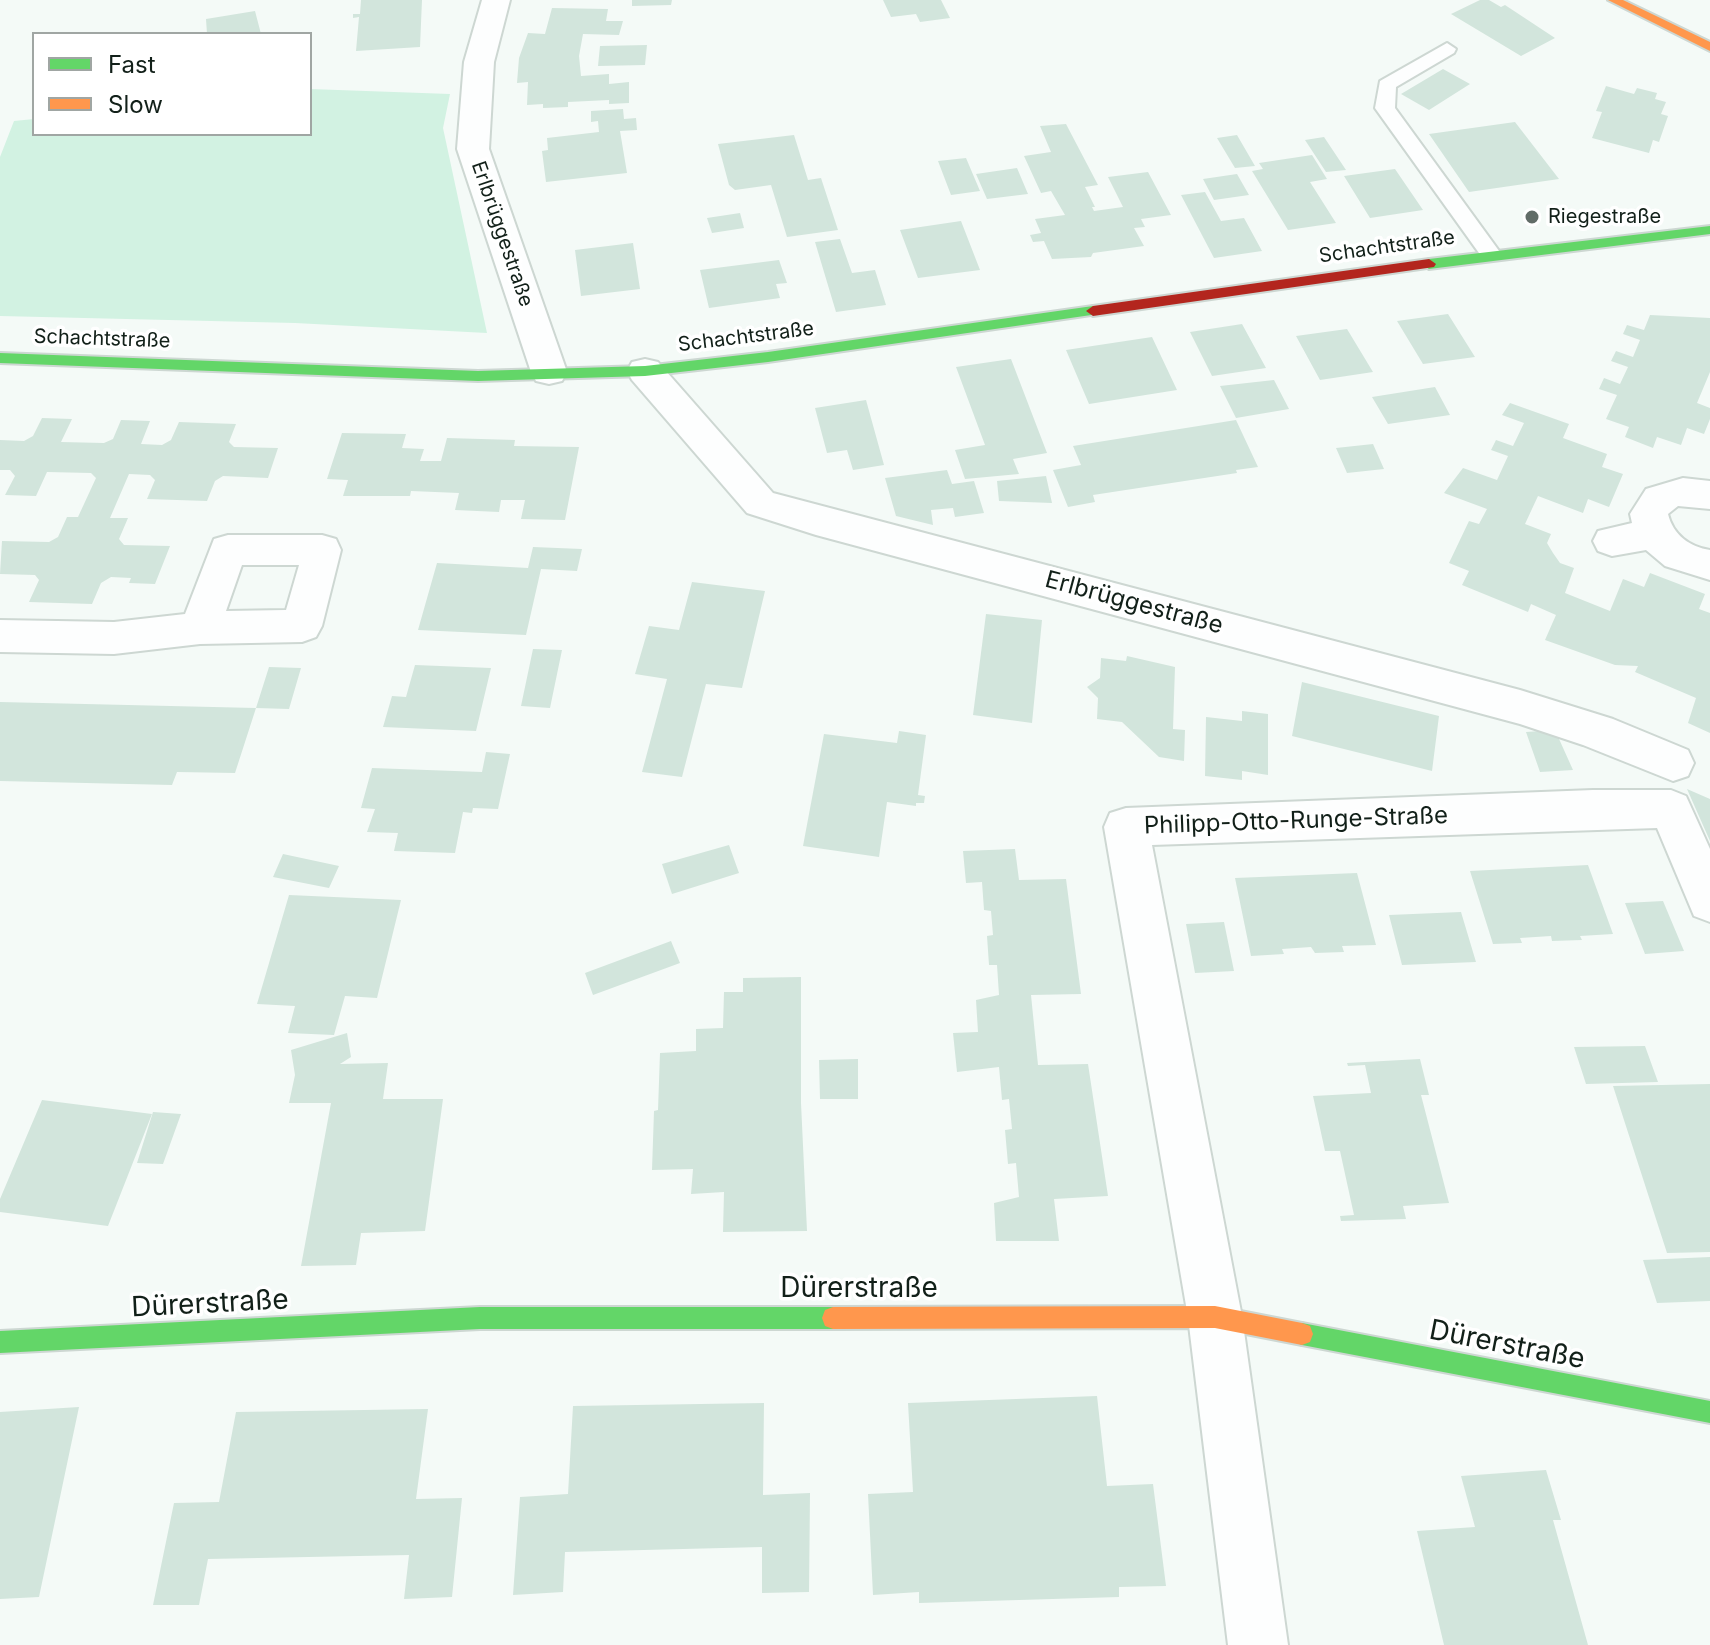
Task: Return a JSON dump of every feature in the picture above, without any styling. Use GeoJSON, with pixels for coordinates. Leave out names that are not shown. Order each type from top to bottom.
{"type":"FeatureCollection","features":[{"type":"Feature","properties":{"kind":"street","name":"Erlbrüggestraße"},"geometry":{"type":"LineString","coordinates":[[496,0],[479,62],[473,149],[549,372]]}},
{"type":"Feature","properties":{"kind":"street"},"geometry":{"type":"LineString","coordinates":[[1614,0],[1707,47]]}},
{"type":"Feature","properties":{"kind":"street","name":"Schachtstraße"},"geometry":{"type":"LineString","coordinates":[[1491,255],[1681,215]]}},
{"type":"Feature","properties":{"kind":"street","name":"Schachtstraße"},"geometry":{"type":"LineString","coordinates":[[0,358],[478,376],[645,371],[768,357],[1491,255],[1710,230]]}},
{"type":"Feature","properties":{"kind":"street","name":"Erlbrüggestraße"},"geometry":{"type":"LineString","coordinates":[[645,371],[760,503],[816,521],[1194,618],[1564,720],[1637,746],[1673,763]]}},
{"type":"Feature","properties":{"kind":"street"},"geometry":{"type":"LineString","coordinates":[[1710,495],[1683,491],[1659,498],[1649,514],[1654,534],[1675,554],[1710,565]]}},
{"type":"Feature","properties":{"kind":"street"},"geometry":{"type":"LineString","coordinates":[[1612,541],[1654,534]]}},
{"type":"Feature","properties":{"kind":"street"},"geometry":{"type":"LineString","coordinates":[[0,636],[114,638],[200,628]]}},
{"type":"Feature","properties":{"kind":"street","name":"Philipp-Otto-Runge-Straße"},"geometry":{"type":"LineString","coordinates":[[1215,1317],[1126,827],[1593,809],[1671,809],[1710,902]]}},
{"type":"Feature","properties":{"kind":"street"},"geometry":{"type":"LineString","coordinates":[[1215,1317],[1258,1645]]}},
{"type":"Feature","properties":{"kind":"street","name":"Dürerstraße"},"geometry":{"type":"LineString","coordinates":[[0,1342],[480,1318],[1215,1317],[1710,1412]]}},
{"type":"Feature","properties":{"kind":"lane"},"geometry":{"type":"LineString","coordinates":[[1447,49],[1387,85],[1385,108],[1491,255]]}},
{"type":"Feature","properties":{"kind":"green space"},"geometry":{"type":"Polygon","coordinates":[[[312,89],[450,94],[443,128],[487,333],[295,323],[0,316],[0,157],[14,121],[32,119],[32,136],[312,136],[312,89]]]}},
{"type":"Feature","properties":{"kind":"building"},"geometry":{"type":"Polygon","coordinates":[[[361,0],[422,0],[420,47],[356,51],[359,17],[353,18],[353,14],[360,14],[361,0]]]}},
{"type":"Feature","properties":{"kind":"building"},"geometry":{"type":"Polygon","coordinates":[[[632,0],[672,0],[671,5],[632,6],[632,0]]]}},
{"type":"Feature","properties":{"kind":"building"},"geometry":{"type":"Polygon","coordinates":[[[883,0],[941,0],[950,18],[920,22],[916,14],[891,17],[883,0]]]}},
{"type":"Feature","properties":{"kind":"building"},"geometry":{"type":"Polygon","coordinates":[[[1480,0],[1489,0],[1501,7],[1505,5],[1555,38],[1521,56],[1451,14],[1480,0]]]}},
{"type":"Feature","properties":{"kind":"building"},"geometry":{"type":"Polygon","coordinates":[[[552,8],[608,9],[606,21],[623,21],[619,35],[583,34],[579,56],[581,76],[609,74],[609,84],[629,82],[629,103],[609,104],[609,100],[568,102],[568,107],[527,105],[528,82],[517,83],[519,58],[528,33],[545,34],[552,8]]]}},
{"type":"Feature","properties":{"kind":"building"},"geometry":{"type":"Polygon","coordinates":[[[255,11],[260,32],[207,32],[206,19],[255,11]]]}},
{"type":"Feature","properties":{"kind":"building"},"geometry":{"type":"Polygon","coordinates":[[[647,45],[645,65],[598,66],[600,46],[647,45]]]}},
{"type":"Feature","properties":{"kind":"building"},"geometry":{"type":"Polygon","coordinates":[[[1443,69],[1470,84],[1429,110],[1401,94],[1443,69]]]}},
{"type":"Feature","properties":{"kind":"building"},"geometry":{"type":"Polygon","coordinates":[[[1606,86],[1634,94],[1637,88],[1657,93],[1655,99],[1666,102],[1661,114],[1668,116],[1659,142],[1653,140],[1649,153],[1592,138],[1602,112],[1596,111],[1606,86]]]}},
{"type":"Feature","properties":{"kind":"building"},"geometry":{"type":"Polygon","coordinates":[[[623,109],[624,119],[636,118],[637,130],[620,131],[627,173],[546,182],[542,151],[548,150],[547,138],[599,132],[598,121],[591,122],[591,111],[623,109]]]}},
{"type":"Feature","properties":{"kind":"building"},"geometry":{"type":"Polygon","coordinates":[[[1515,122],[1559,179],[1469,192],[1429,134],[1515,122]]]}},
{"type":"Feature","properties":{"kind":"building"},"geometry":{"type":"Polygon","coordinates":[[[1066,124],[1098,185],[1085,187],[1094,211],[1123,207],[1108,177],[1148,172],[1171,215],[1141,219],[1145,227],[1134,228],[1144,246],[1093,253],[1091,257],[1052,259],[1044,241],[1033,242],[1030,235],[1041,233],[1035,219],[1065,215],[1051,191],[1041,193],[1024,156],[1051,152],[1040,126],[1066,124]]]}},
{"type":"Feature","properties":{"kind":"building"},"geometry":{"type":"Polygon","coordinates":[[[794,135],[808,180],[821,178],[838,230],[787,237],[771,185],[735,190],[729,185],[718,144],[794,135]]]}},
{"type":"Feature","properties":{"kind":"building"},"geometry":{"type":"Polygon","coordinates":[[[1237,135],[1255,166],[1235,168],[1217,138],[1237,135]]]}},
{"type":"Feature","properties":{"kind":"building"},"geometry":{"type":"Polygon","coordinates":[[[1324,137],[1346,170],[1326,172],[1305,140],[1324,137]]]}},
{"type":"Feature","properties":{"kind":"building"},"geometry":{"type":"Polygon","coordinates":[[[1312,155],[1327,179],[1310,182],[1336,223],[1288,230],[1252,171],[1263,169],[1259,163],[1312,155]]]}},
{"type":"Feature","properties":{"kind":"building"},"geometry":{"type":"Polygon","coordinates":[[[966,158],[980,191],[951,195],[938,161],[966,158]]]}},
{"type":"Feature","properties":{"kind":"building"},"geometry":{"type":"Polygon","coordinates":[[[1017,168],[1028,194],[987,199],[976,174],[1017,168]]]}},
{"type":"Feature","properties":{"kind":"building"},"geometry":{"type":"Polygon","coordinates":[[[1395,169],[1423,210],[1370,218],[1344,176],[1395,169]]]}},
{"type":"Feature","properties":{"kind":"building"},"geometry":{"type":"Polygon","coordinates":[[[1237,174],[1249,195],[1214,200],[1203,179],[1237,174]]]}},
{"type":"Feature","properties":{"kind":"building"},"geometry":{"type":"Polygon","coordinates":[[[1205,192],[1221,221],[1244,218],[1262,251],[1214,258],[1181,195],[1205,192]]]}},
{"type":"Feature","properties":{"kind":"building"},"geometry":{"type":"Polygon","coordinates":[[[740,213],[744,228],[712,233],[707,218],[740,213]]]}},
{"type":"Feature","properties":{"kind":"building"},"geometry":{"type":"Polygon","coordinates":[[[961,221],[980,270],[918,278],[900,230],[961,221]]]}},
{"type":"Feature","properties":{"kind":"building"},"geometry":{"type":"Polygon","coordinates":[[[840,239],[852,273],[875,270],[886,305],[836,312],[815,242],[840,239]]]}},
{"type":"Feature","properties":{"kind":"building"},"geometry":{"type":"Polygon","coordinates":[[[633,243],[640,289],[581,296],[575,250],[633,243]]]}},
{"type":"Feature","properties":{"kind":"building"},"geometry":{"type":"Polygon","coordinates":[[[779,260],[787,283],[776,284],[780,298],[709,308],[700,270],[779,260]]]}},
{"type":"Feature","properties":{"kind":"building"},"geometry":{"type":"Polygon","coordinates":[[[1448,314],[1475,357],[1423,364],[1397,321],[1448,314]]]}},
{"type":"Feature","properties":{"kind":"building"},"geometry":{"type":"Polygon","coordinates":[[[1650,315],[1710,318],[1710,372],[1697,403],[1710,408],[1710,419],[1704,434],[1687,428],[1681,445],[1657,437],[1653,448],[1625,437],[1629,427],[1606,419],[1617,395],[1599,389],[1604,378],[1620,384],[1628,367],[1611,361],[1616,351],[1633,357],[1640,340],[1623,334],[1627,325],[1644,330],[1650,315]]]}},
{"type":"Feature","properties":{"kind":"building"},"geometry":{"type":"Polygon","coordinates":[[[1242,324],[1266,368],[1212,376],[1190,332],[1242,324]]]}},
{"type":"Feature","properties":{"kind":"building"},"geometry":{"type":"Polygon","coordinates":[[[1347,329],[1373,372],[1320,380],[1296,336],[1347,329]]]}},
{"type":"Feature","properties":{"kind":"building"},"geometry":{"type":"Polygon","coordinates":[[[1152,337],[1177,390],[1089,404],[1066,350],[1152,337]]]}},
{"type":"Feature","properties":{"kind":"building"},"geometry":{"type":"Polygon","coordinates":[[[1011,359],[1047,453],[1013,459],[1019,474],[965,479],[955,450],[985,445],[956,367],[1011,359]]]}},
{"type":"Feature","properties":{"kind":"building"},"geometry":{"type":"Polygon","coordinates":[[[1274,380],[1289,409],[1236,418],[1220,386],[1274,380]]]}},
{"type":"Feature","properties":{"kind":"building"},"geometry":{"type":"Polygon","coordinates":[[[1435,387],[1450,415],[1388,424],[1372,397],[1435,387]]]}},
{"type":"Feature","properties":{"kind":"building"},"geometry":{"type":"Polygon","coordinates":[[[866,400],[884,465],[853,470],[847,450],[827,453],[815,408],[866,400]]]}},
{"type":"Feature","properties":{"kind":"building"},"geometry":{"type":"Polygon","coordinates":[[[1510,403],[1569,424],[1563,438],[1607,454],[1602,467],[1623,474],[1609,507],[1588,499],[1583,513],[1538,496],[1525,524],[1551,534],[1547,543],[1553,553],[1560,563],[1574,568],[1565,593],[1610,611],[1623,579],[1644,587],[1650,573],[1705,594],[1699,609],[1710,613],[1710,733],[1688,723],[1696,698],[1635,672],[1638,666],[1615,665],[1545,640],[1556,615],[1531,604],[1528,612],[1462,585],[1469,571],[1449,563],[1469,521],[1479,524],[1487,509],[1444,493],[1463,468],[1497,480],[1508,456],[1491,450],[1496,440],[1513,446],[1524,423],[1502,415],[1510,403]]]}},
{"type":"Feature","properties":{"kind":"building"},"geometry":{"type":"Polygon","coordinates":[[[42,418],[72,419],[61,442],[104,443],[113,439],[121,420],[150,421],[141,444],[162,445],[171,440],[179,422],[236,424],[229,442],[234,447],[278,448],[268,478],[223,476],[215,481],[207,501],[147,499],[155,480],[150,475],[129,474],[110,518],[128,518],[119,539],[124,545],[170,546],[155,584],[129,583],[131,578],[111,577],[101,583],[92,604],[29,602],[39,580],[35,575],[0,574],[2,541],[49,542],[58,537],[67,517],[78,517],[96,478],[91,473],[47,472],[36,496],[5,495],[15,476],[10,470],[0,470],[0,440],[24,441],[33,436],[42,418]]]}},
{"type":"Feature","properties":{"kind":"building"},"geometry":{"type":"Polygon","coordinates":[[[1236,420],[1258,467],[1236,470],[1237,473],[1093,495],[1095,502],[1068,507],[1053,470],[1081,465],[1073,446],[1236,420]]]}},
{"type":"Feature","properties":{"kind":"building"},"geometry":{"type":"Polygon","coordinates":[[[342,433],[406,434],[402,448],[424,449],[420,461],[441,461],[447,438],[515,440],[514,446],[579,447],[565,520],[521,519],[525,500],[501,500],[499,512],[455,510],[459,493],[411,491],[410,496],[343,496],[348,480],[327,479],[342,433]]]}},
{"type":"Feature","properties":{"kind":"building"},"geometry":{"type":"Polygon","coordinates":[[[1373,444],[1384,469],[1347,473],[1336,448],[1373,444]]]}},
{"type":"Feature","properties":{"kind":"building"},"geometry":{"type":"Polygon","coordinates":[[[947,470],[952,484],[974,481],[984,513],[955,517],[953,508],[931,510],[933,525],[896,516],[885,478],[947,470]]]}},
{"type":"Feature","properties":{"kind":"building"},"geometry":{"type":"Polygon","coordinates":[[[1046,476],[1052,503],[999,501],[997,481],[1046,476]]]}},
{"type":"Feature","properties":{"kind":"building"},"geometry":{"type":"Polygon","coordinates":[[[533,547],[582,549],[577,571],[541,569],[526,635],[418,630],[437,563],[528,568],[533,547]]]}},
{"type":"Feature","properties":{"kind":"building"},"geometry":{"type":"Polygon","coordinates":[[[692,582],[765,591],[742,688],[706,684],[682,777],[642,772],[667,679],[635,674],[649,626],[679,630],[692,582]]]}},
{"type":"Feature","properties":{"kind":"building"},"geometry":{"type":"Polygon","coordinates":[[[986,614],[1042,620],[1032,723],[973,715],[986,614]]]}},
{"type":"Feature","properties":{"kind":"building"},"geometry":{"type":"Polygon","coordinates":[[[533,649],[562,650],[550,708],[521,706],[533,649]]]}},
{"type":"Feature","properties":{"kind":"building"},"geometry":{"type":"Polygon","coordinates":[[[1127,656],[1175,667],[1173,729],[1185,730],[1184,761],[1159,757],[1122,722],[1097,719],[1098,698],[1087,687],[1100,678],[1101,658],[1126,661],[1127,656]]]}},
{"type":"Feature","properties":{"kind":"building"},"geometry":{"type":"Polygon","coordinates":[[[415,665],[491,668],[476,731],[383,727],[392,696],[406,697],[415,665]]]}},
{"type":"Feature","properties":{"kind":"building"},"geometry":{"type":"Polygon","coordinates":[[[269,667],[301,668],[289,709],[256,708],[269,667]]]}},
{"type":"Feature","properties":{"kind":"building"},"geometry":{"type":"Polygon","coordinates":[[[1302,682],[1439,716],[1432,771],[1292,736],[1302,682]]]}},
{"type":"Feature","properties":{"kind":"building"},"geometry":{"type":"Polygon","coordinates":[[[0,702],[256,708],[235,773],[177,772],[172,785],[0,781],[0,702]]]}},
{"type":"Feature","properties":{"kind":"building"},"geometry":{"type":"Polygon","coordinates":[[[1242,711],[1268,714],[1268,775],[1242,771],[1242,780],[1205,776],[1206,717],[1242,721],[1242,711]]]}},
{"type":"Feature","properties":{"kind":"building"},"geometry":{"type":"Polygon","coordinates":[[[1555,730],[1573,770],[1540,772],[1526,732],[1555,730]]]}},
{"type":"Feature","properties":{"kind":"building"},"geometry":{"type":"Polygon","coordinates":[[[899,731],[926,735],[918,795],[925,796],[924,803],[916,803],[916,806],[887,802],[879,857],[803,846],[824,734],[897,743],[899,731]]]}},
{"type":"Feature","properties":{"kind":"building"},"geometry":{"type":"Polygon","coordinates":[[[486,752],[510,754],[498,809],[473,808],[472,813],[463,812],[455,853],[394,851],[398,833],[367,832],[375,809],[361,808],[372,768],[482,772],[486,752]]]}},
{"type":"Feature","properties":{"kind":"building"},"geometry":{"type":"Polygon","coordinates":[[[1687,789],[1710,799],[1710,841],[1687,789]]]}},
{"type":"Feature","properties":{"kind":"building"},"geometry":{"type":"Polygon","coordinates":[[[729,845],[739,873],[672,894],[662,864],[729,845]]]}},
{"type":"Feature","properties":{"kind":"building"},"geometry":{"type":"Polygon","coordinates":[[[1015,849],[1019,880],[1066,879],[1081,994],[1031,995],[1038,1065],[1088,1064],[1108,1196],[1054,1199],[1059,1241],[996,1241],[994,1203],[1019,1197],[1016,1163],[1008,1164],[1005,1130],[1012,1129],[1009,1099],[1002,1100],[999,1067],[957,1072],[953,1033],[978,1032],[976,1000],[999,995],[997,965],[989,965],[987,936],[993,935],[991,911],[984,910],[982,882],[966,883],[963,851],[1015,849]]]}},
{"type":"Feature","properties":{"kind":"building"},"geometry":{"type":"Polygon","coordinates":[[[283,854],[339,866],[329,888],[273,877],[283,854]]]}},
{"type":"Feature","properties":{"kind":"building"},"geometry":{"type":"Polygon","coordinates":[[[1588,865],[1613,934],[1580,936],[1582,940],[1552,941],[1551,936],[1520,938],[1522,943],[1493,944],[1470,871],[1588,865]]]}},
{"type":"Feature","properties":{"kind":"building"},"geometry":{"type":"Polygon","coordinates":[[[1357,873],[1376,945],[1342,946],[1344,952],[1315,953],[1311,947],[1282,949],[1284,954],[1251,956],[1235,878],[1357,873]]]}},
{"type":"Feature","properties":{"kind":"building"},"geometry":{"type":"Polygon","coordinates":[[[289,895],[401,900],[377,998],[345,996],[334,1035],[288,1033],[295,1006],[257,1004],[289,895]]]}},
{"type":"Feature","properties":{"kind":"building"},"geometry":{"type":"Polygon","coordinates":[[[1663,901],[1684,951],[1645,954],[1625,903],[1663,901]]]}},
{"type":"Feature","properties":{"kind":"building"},"geometry":{"type":"Polygon","coordinates":[[[1461,912],[1476,962],[1402,965],[1389,915],[1461,912]]]}},
{"type":"Feature","properties":{"kind":"building"},"geometry":{"type":"Polygon","coordinates":[[[1224,922],[1234,971],[1195,973],[1186,924],[1224,922]]]}},
{"type":"Feature","properties":{"kind":"building"},"geometry":{"type":"Polygon","coordinates":[[[671,941],[680,963],[593,995],[585,973],[671,941]]]}},
{"type":"Feature","properties":{"kind":"building"},"geometry":{"type":"Polygon","coordinates":[[[801,977],[801,1103],[807,1231],[723,1232],[724,1192],[691,1194],[693,1169],[652,1170],[660,1053],[696,1051],[696,1029],[723,1028],[724,992],[743,992],[743,978],[801,977]]]}},
{"type":"Feature","properties":{"kind":"building"},"geometry":{"type":"Polygon","coordinates":[[[347,1033],[351,1057],[340,1064],[388,1063],[383,1099],[443,1099],[425,1231],[361,1233],[356,1265],[301,1266],[331,1103],[289,1103],[295,1075],[291,1050],[347,1033]]]}},
{"type":"Feature","properties":{"kind":"building"},"geometry":{"type":"Polygon","coordinates":[[[1645,1046],[1658,1082],[1586,1084],[1574,1047],[1645,1046]]]}},
{"type":"Feature","properties":{"kind":"building"},"geometry":{"type":"Polygon","coordinates":[[[858,1059],[858,1099],[820,1099],[819,1060],[858,1059]]]}},
{"type":"Feature","properties":{"kind":"building"},"geometry":{"type":"Polygon","coordinates":[[[1420,1059],[1429,1095],[1421,1095],[1449,1203],[1403,1206],[1406,1219],[1341,1221],[1340,1216],[1354,1215],[1340,1151],[1325,1151],[1313,1096],[1371,1093],[1365,1065],[1348,1066],[1347,1063],[1420,1059]]]}},
{"type":"Feature","properties":{"kind":"building"},"geometry":{"type":"Polygon","coordinates":[[[1710,1084],[1710,1252],[1667,1253],[1613,1086],[1710,1084]]]}},
{"type":"Feature","properties":{"kind":"building"},"geometry":{"type":"Polygon","coordinates":[[[42,1100],[152,1114],[108,1226],[0,1212],[0,1199],[42,1100]]]}},
{"type":"Feature","properties":{"kind":"building"},"geometry":{"type":"Polygon","coordinates":[[[153,1112],[181,1114],[163,1164],[137,1163],[153,1112]]]}},
{"type":"Feature","properties":{"kind":"building"},"geometry":{"type":"Polygon","coordinates":[[[1710,1257],[1710,1301],[1657,1303],[1643,1260],[1710,1257]]]}},
{"type":"Feature","properties":{"kind":"building"},"geometry":{"type":"Polygon","coordinates":[[[1097,1396],[1107,1486],[1153,1484],[1166,1586],[1119,1587],[1119,1597],[919,1603],[919,1592],[873,1595],[868,1494],[913,1492],[908,1403],[1097,1396]]]}},
{"type":"Feature","properties":{"kind":"building"},"geometry":{"type":"Polygon","coordinates":[[[764,1403],[763,1495],[810,1493],[809,1592],[762,1593],[762,1547],[565,1552],[563,1592],[513,1595],[520,1497],[568,1494],[573,1406],[764,1403]]]}},
{"type":"Feature","properties":{"kind":"building"},"geometry":{"type":"Polygon","coordinates":[[[79,1407],[39,1597],[0,1599],[0,1412],[79,1407]]]}},
{"type":"Feature","properties":{"kind":"building"},"geometry":{"type":"Polygon","coordinates":[[[428,1409],[416,1499],[462,1498],[452,1597],[404,1599],[409,1555],[208,1559],[199,1605],[153,1605],[174,1503],[219,1502],[236,1412],[428,1409]]]}},
{"type":"Feature","properties":{"kind":"building"},"geometry":{"type":"Polygon","coordinates":[[[1546,1470],[1561,1520],[1553,1520],[1588,1645],[1444,1645],[1417,1531],[1475,1527],[1461,1476],[1546,1470]]]}},
{"type":"Feature","properties":{"kind":"traffic: fast"},"geometry":{"type":"LineString","coordinates":[[1429,264],[1710,230]]}},
{"type":"Feature","properties":{"kind":"traffic: fast"},"geometry":{"type":"LineString","coordinates":[[0,358],[478,376],[645,371],[768,357],[1093,311]]}},
{"type":"Feature","properties":{"kind":"traffic: fast"},"geometry":{"type":"LineString","coordinates":[[0,1342],[480,1318],[833,1318]]}},
{"type":"Feature","properties":{"kind":"traffic: fast"},"geometry":{"type":"LineString","coordinates":[[1302,1334],[1710,1412]]}},
{"type":"Feature","properties":{"kind":"traffic: slow"},"geometry":{"type":"LineString","coordinates":[[1614,0],[1710,47]]}},
{"type":"Feature","properties":{"kind":"traffic: slow"},"geometry":{"type":"LineString","coordinates":[[833,1318],[1215,1317],[1302,1334]]}},
{"type":"Feature","properties":{"kind":"traffic: jam"},"geometry":{"type":"LineString","coordinates":[[1093,311],[1429,264]]}},
{"type":"Feature","properties":{"kind":"place","name":"Riegestraße"},"geometry":{"type":"Point","coordinates":[1532,217]}}]}
